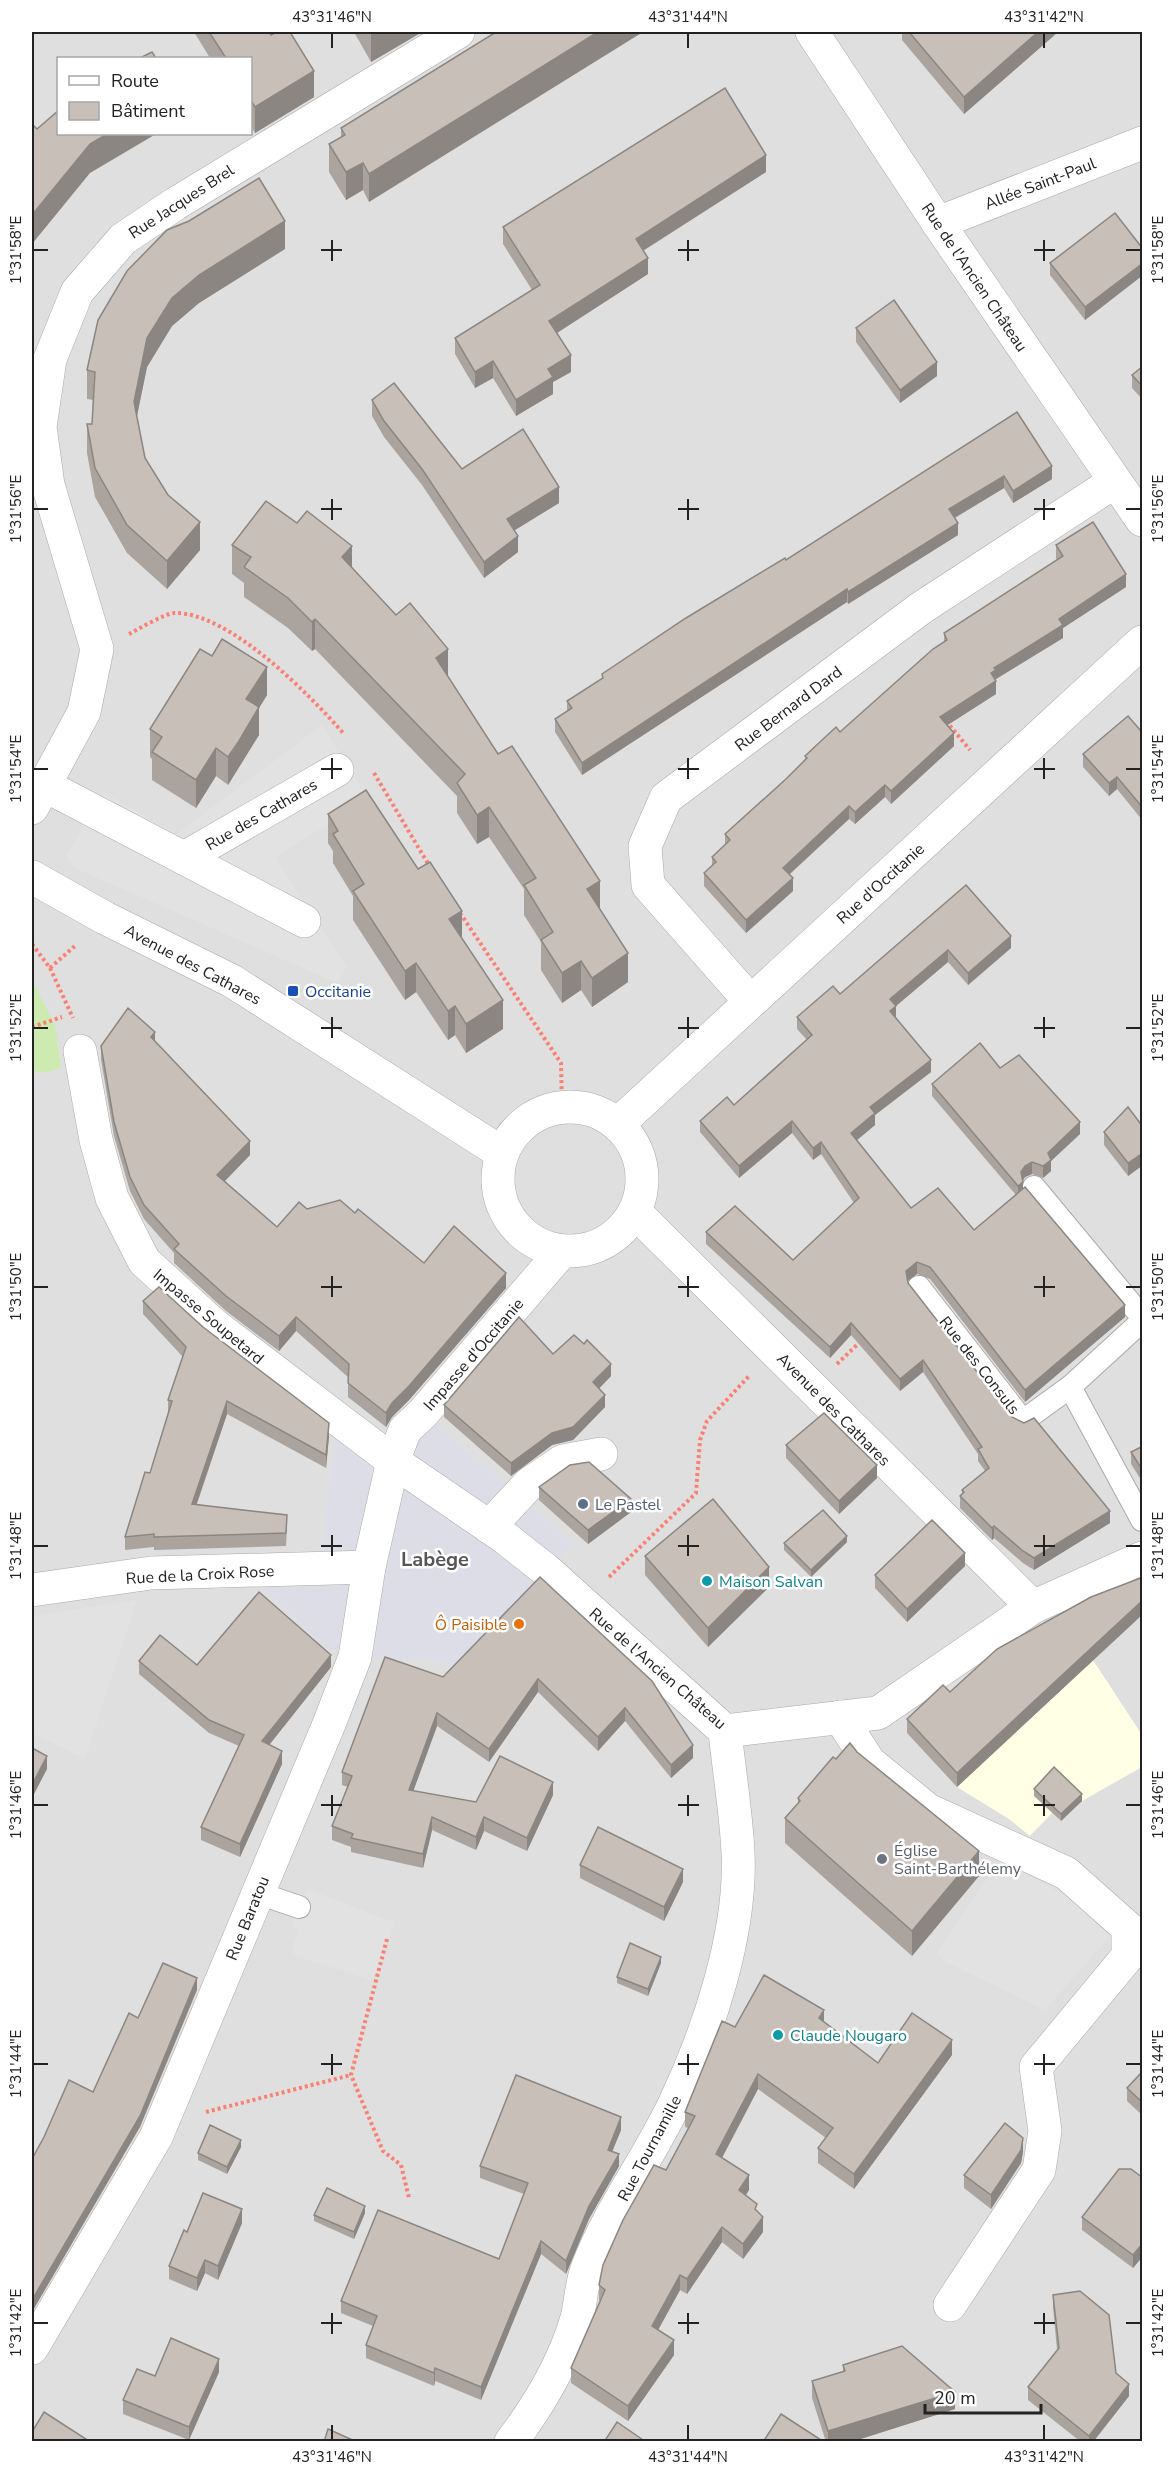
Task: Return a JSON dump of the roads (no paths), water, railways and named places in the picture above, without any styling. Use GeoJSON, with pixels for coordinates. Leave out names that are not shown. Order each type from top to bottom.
{"type":"FeatureCollection","features":[{"type":"Feature","properties":{"kind":"street","name":"Rue Jacques Brel"},"geometry":{"type":"LineString","coordinates":[[38,796],[84,712],[97,649],[73,562],[48,485],[40,427],[50,359],[77,292],[123,239],[131,233],[458,32]]}},
{"type":"Feature","properties":{"kind":"street","name":"Rue de l'Ancien Château"},"geometry":{"type":"LineString","coordinates":[[812,32],[938,223],[1114,482],[1143,520]]}},
{"type":"Feature","properties":{"kind":"street","name":"Allée Saint-Paul"},"geometry":{"type":"LineString","coordinates":[[938,223],[1143,142]]}},
{"type":"Feature","properties":{"kind":"street","name":"Rue Bernard Dard"},"geometry":{"type":"LineString","coordinates":[[750,1001],[648,885],[645,846],[666,798],[921,608],[1114,482]]}},
{"type":"Feature","properties":{"kind":"street","name":"Rue d'Occitanie"},"geometry":{"type":"LineString","coordinates":[[618,1124],[1143,642]]}},
{"type":"Feature","properties":{"kind":"street","name":"Rue des Cathares"},"geometry":{"type":"LineString","coordinates":[[184,858],[353,768]]}},
{"type":"Feature","properties":{"kind":"street","name":"Rue des Cathares"},"geometry":{"type":"LineString","coordinates":[[38,796],[184,858],[304,921]]}},
{"type":"Feature","properties":{"kind":"street","name":"Avenue des Cathares"},"geometry":{"type":"LineString","coordinates":[[32,877],[105,918],[232,981],[502,1153]]}},
{"type":"Feature","properties":{"kind":"street","name":"Impasse Soupetard"},"geometry":{"type":"LineString","coordinates":[[80,1051],[96,1140],[112,1198],[144,1261],[214,1325],[393,1461]]}},
{"type":"Feature","properties":{"kind":"street"},"geometry":{"type":"LineString","coordinates":[[562,1107],[582,1108],[601,1113],[618,1124],[632,1142],[641,1164],[642,1189],[635,1212],[622,1230],[605,1243],[584,1251],[562,1251],[541,1246],[522,1233],[508,1217],[500,1197],[498,1175],[502,1153],[512,1136],[526,1122],[543,1112],[562,1107]]}},
{"type":"Feature","properties":{"kind":"street","name":"Avenue des Cathares"},"geometry":{"type":"LineString","coordinates":[[635,1212],[1033,1607]]}},
{"type":"Feature","properties":{"kind":"street","name":"Impasse d'Occitanie"},"geometry":{"type":"LineString","coordinates":[[393,1461],[405,1430],[423,1413],[562,1251]]}},
{"type":"Feature","properties":{"kind":"street"},"geometry":{"type":"LineString","coordinates":[[489,1527],[529,1484],[563,1461],[601,1454]]}},
{"type":"Feature","properties":{"kind":"street","name":"Rue de l'Ancien Château"},"geometry":{"type":"LineString","coordinates":[[393,1461],[489,1527],[546,1570],[725,1731],[878,1713],[1033,1607],[1143,1558]]}},
{"type":"Feature","properties":{"kind":"street","name":"Rue Baratou"},"geometry":{"type":"LineString","coordinates":[[32,2348],[162,2123],[355,1657],[369,1568],[393,1461]]}},
{"type":"Feature","properties":{"kind":"street","name":"Rue de la Croix Rose"},"geometry":{"type":"LineString","coordinates":[[32,1590],[152,1573],[369,1568]]}},
{"type":"Feature","properties":{"kind":"street"},"geometry":{"type":"LineString","coordinates":[[840,1717],[870,1762],[928,1810],[1066,1873],[1128,1928],[1128,1956],[1035,2067],[1045,2131],[1039,2170],[950,2305]]}},
{"type":"Feature","properties":{"kind":"street","name":"Rue Tournamille"},"geometry":{"type":"LineString","coordinates":[[511,2442],[536,2409],[568,2344],[577,2317],[586,2271],[614,2212],[674,2105],[728,1958],[737,1900],[738,1853],[725,1731]]}},
{"type":"Feature","properties":{"kind":"lane"},"geometry":{"type":"LineString","coordinates":[[1034,1187],[1143,1319],[1070,1387],[1143,1520]]}},
{"type":"Feature","properties":{"kind":"lane","name":"Rue des Consuls"},"geometry":{"type":"LineString","coordinates":[[920,1287],[1023,1420],[1070,1387]]}},
{"type":"Feature","properties":{"kind":"lane"},"geometry":{"type":"LineString","coordinates":[[258,1893],[299,1907]]}},
{"type":"Feature","properties":{"kind":"place","name":"Occitanie"},"geometry":{"type":"Point","coordinates":[293,991]}},
{"type":"Feature","properties":{"kind":"place","name":"Le Pastel"},"geometry":{"type":"Point","coordinates":[583,1504]}},
{"type":"Feature","properties":{"kind":"place","name":"Maison Salvan"},"geometry":{"type":"Point","coordinates":[707,1581]}},
{"type":"Feature","properties":{"kind":"place","name":"Ô Paisible"},"geometry":{"type":"Point","coordinates":[519,1624]}},
{"type":"Feature","properties":{"kind":"place","name":"Église Saint-Barthélemy"},"geometry":{"type":"Point","coordinates":[882,1859]}},
{"type":"Feature","properties":{"kind":"place","name":"Claude Nougaro"},"geometry":{"type":"Point","coordinates":[778,2035]}},
{"type":"Feature","properties":{"kind":"district","name":"Labège"},"geometry":{"type":"Point","coordinates":[435,1559]}}]}
